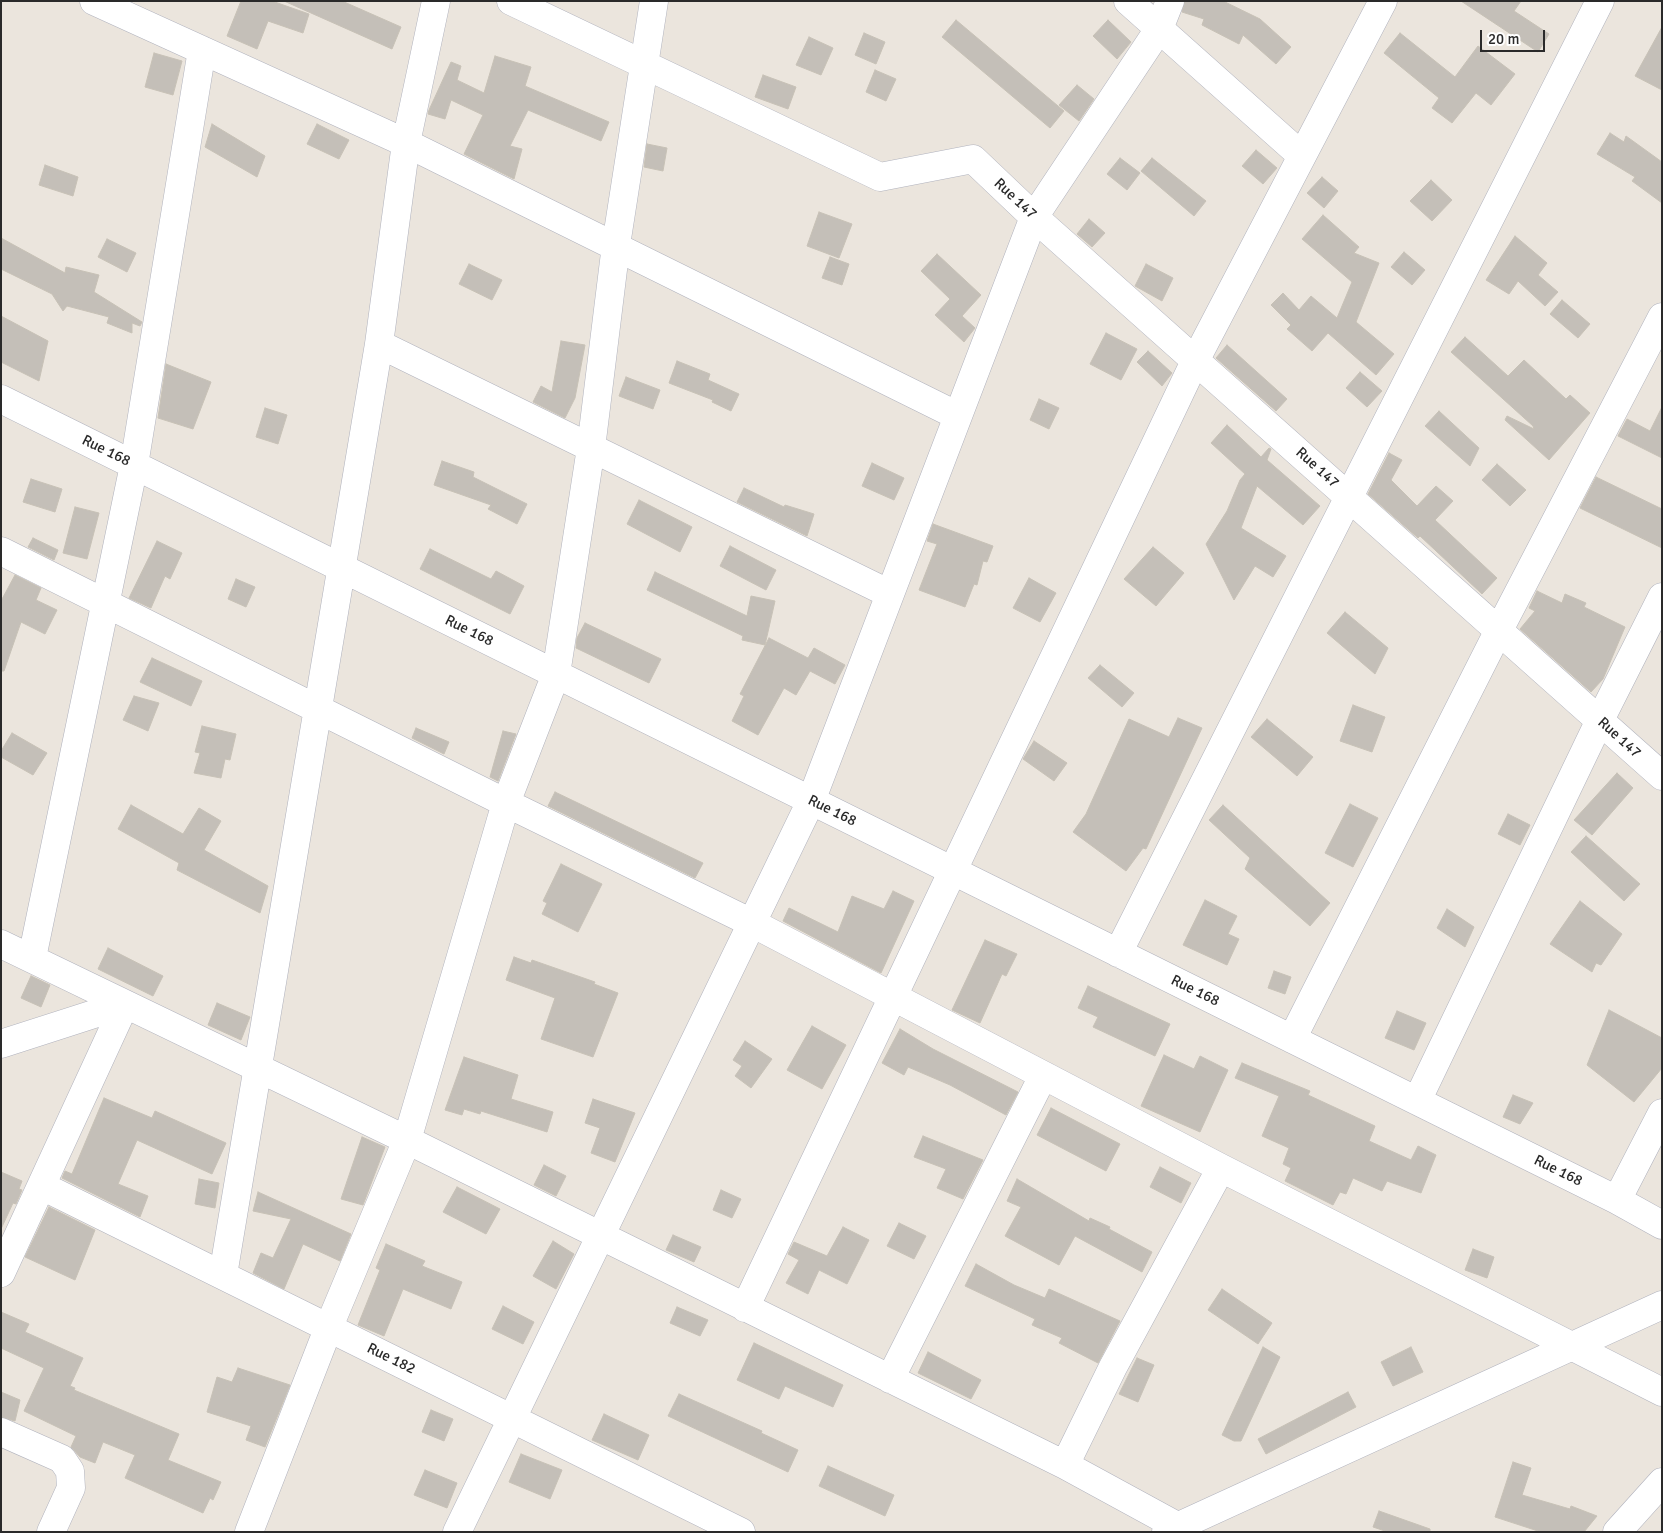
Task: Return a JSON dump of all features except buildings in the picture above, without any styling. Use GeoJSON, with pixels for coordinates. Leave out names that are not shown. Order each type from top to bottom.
{"type":"FeatureCollection","features":[{"type":"Feature","properties":{"kind":"street"},"geometry":{"type":"LineString","coordinates":[[94,1],[406,143],[958,416]]}},
{"type":"Feature","properties":{"kind":"street"},"geometry":{"type":"LineString","coordinates":[[223,1276],[380,344],[406,143],[436,1]]}},
{"type":"Feature","properties":{"kind":"street"},"geometry":{"type":"LineString","coordinates":[[510,1],[645,65]]}},
{"type":"Feature","properties":{"kind":"street"},"geometry":{"type":"LineString","coordinates":[[249,1532],[328,1329],[406,1140],[506,803],[556,674],[591,448],[616,246],[654,1]]}},
{"type":"Feature","properties":{"kind":"street"},"geometry":{"type":"LineString","coordinates":[[1128,1],[1302,156]]}},
{"type":"Feature","properties":{"kind":"street"},"geometry":{"type":"LineString","coordinates":[[457,1532],[811,800],[1034,217],[1159,29],[1170,1]]}},
{"type":"Feature","properties":{"kind":"street"},"geometry":{"type":"LineString","coordinates":[[745,1308],[1196,359],[1383,1]]}},
{"type":"Feature","properties":{"kind":"street"},"geometry":{"type":"LineString","coordinates":[[1118,952],[1600,1]]}},
{"type":"Feature","properties":{"kind":"street"},"geometry":{"type":"LineString","coordinates":[[32,958],[134,465],[202,50]]}},
{"type":"Feature","properties":{"kind":"street","name":"Rue 147"},"geometry":{"type":"LineString","coordinates":[[645,65],[880,176],[973,159],[1034,217],[1196,359],[1662,776]]}},
{"type":"Feature","properties":{"kind":"street"},"geometry":{"type":"LineString","coordinates":[[1292,1039],[1499,630],[1662,317]]}},
{"type":"Feature","properties":{"kind":"street"},"geometry":{"type":"LineString","coordinates":[[380,344],[890,594]]}},
{"type":"Feature","properties":{"kind":"street","name":"Rue 168"},"geometry":{"type":"LineString","coordinates":[[1,399],[1617,1200],[1662,1225]]}},
{"type":"Feature","properties":{"kind":"street"},"geometry":{"type":"LineString","coordinates":[[1,551],[318,710],[752,923],[1221,1168],[1662,1392]]}},
{"type":"Feature","properties":{"kind":"street"},"geometry":{"type":"LineString","coordinates":[[1417,1101],[1600,720],[1662,597]]}},
{"type":"Feature","properties":{"kind":"street"},"geometry":{"type":"LineString","coordinates":[[1,944],[406,1140],[1065,1465],[1177,1530],[1662,1305]]}},
{"type":"Feature","properties":{"kind":"street"},"geometry":{"type":"LineString","coordinates":[[1,1044],[126,1004]]}},
{"type":"Feature","properties":{"kind":"street"},"geometry":{"type":"LineString","coordinates":[[4,1260],[42,1186],[126,1004]]}},
{"type":"Feature","properties":{"kind":"street"},"geometry":{"type":"LineString","coordinates":[[890,1379],[1043,1076]]}},
{"type":"Feature","properties":{"kind":"street"},"geometry":{"type":"LineString","coordinates":[[1617,1200],[1662,1113]]}},
{"type":"Feature","properties":{"kind":"street"},"geometry":{"type":"LineString","coordinates":[[1065,1465],[1113,1367],[1221,1168]]}},
{"type":"Feature","properties":{"kind":"street","name":"Rue 182"},"geometry":{"type":"LineString","coordinates":[[42,1186],[740,1532]]}},
{"type":"Feature","properties":{"kind":"street"},"geometry":{"type":"LineString","coordinates":[[1,1432],[62,1459],[70,1471],[71,1488],[51,1532]]}},
{"type":"Feature","properties":{"kind":"street"},"geometry":{"type":"LineString","coordinates":[[1617,1532],[1662,1482]]}}]}
